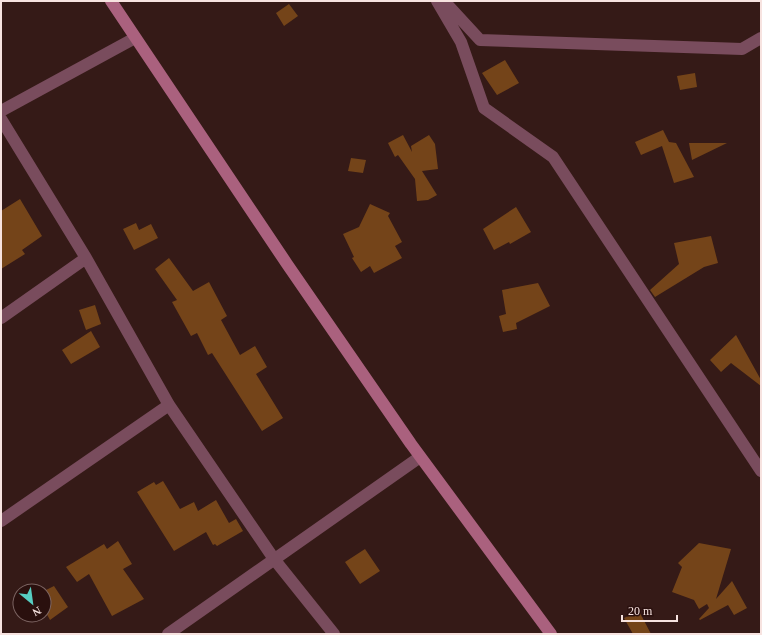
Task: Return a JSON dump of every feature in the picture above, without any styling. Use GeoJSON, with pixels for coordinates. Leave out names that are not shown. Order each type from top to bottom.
{"type":"FeatureCollection","features":[{"type":"Feature","properties":{"kind":"street"},"geometry":{"type":"LineString","coordinates":[[111,1],[287,264],[420,457],[551,634]]}},
{"type":"Feature","properties":{"kind":"street"},"geometry":{"type":"LineString","coordinates":[[437,1],[461,42],[484,108],[553,157],[761,471]]}},
{"type":"Feature","properties":{"kind":"street"},"geometry":{"type":"LineString","coordinates":[[444,1],[480,40],[742,49],[761,38]]}},
{"type":"Feature","properties":{"kind":"street"},"geometry":{"type":"LineString","coordinates":[[1,111],[135,38]]}},
{"type":"Feature","properties":{"kind":"street"},"geometry":{"type":"LineString","coordinates":[[1,119],[86,258],[169,405],[274,559],[334,634]]}},
{"type":"Feature","properties":{"kind":"street"},"geometry":{"type":"LineString","coordinates":[[1,318],[86,258]]}},
{"type":"Feature","properties":{"kind":"street"},"geometry":{"type":"LineString","coordinates":[[1,521],[169,405]]}},
{"type":"Feature","properties":{"kind":"street"},"geometry":{"type":"LineString","coordinates":[[168,634],[420,457]]}},
{"type":"Feature","properties":{"kind":"building"},"geometry":{"type":"Polygon","coordinates":[[[289,4],[298,16],[284,26],[276,13],[289,4]]]}},
{"type":"Feature","properties":{"kind":"building"},"geometry":{"type":"Polygon","coordinates":[[[505,60],[519,83],[497,95],[482,73],[505,60]]]}},
{"type":"Feature","properties":{"kind":"building"},"geometry":{"type":"Polygon","coordinates":[[[695,73],[697,87],[680,90],[677,76],[695,73]]]}},
{"type":"Feature","properties":{"kind":"building"},"geometry":{"type":"Polygon","coordinates":[[[663,130],[669,142],[676,143],[694,177],[674,183],[662,146],[641,155],[635,142],[663,130]]]}},
{"type":"Feature","properties":{"kind":"building"},"geometry":{"type":"Polygon","coordinates":[[[403,135],[412,152],[411,146],[429,135],[435,144],[438,169],[422,171],[437,195],[428,200],[417,201],[415,179],[398,155],[395,157],[388,143],[403,135]]]}},
{"type":"Feature","properties":{"kind":"building"},"geometry":{"type":"Polygon","coordinates":[[[689,143],[727,143],[692,160],[689,143]]]}},
{"type":"Feature","properties":{"kind":"building"},"geometry":{"type":"Polygon","coordinates":[[[351,158],[366,160],[363,173],[348,171],[351,158]]]}},
{"type":"Feature","properties":{"kind":"building"},"geometry":{"type":"Polygon","coordinates":[[[20,199],[42,236],[22,250],[25,254],[1,269],[1,211],[20,199]]]}},
{"type":"Feature","properties":{"kind":"building"},"geometry":{"type":"Polygon","coordinates":[[[370,204],[390,213],[388,216],[402,242],[395,246],[402,258],[374,273],[370,266],[361,272],[352,258],[354,257],[343,234],[359,227],[370,204]]]}},
{"type":"Feature","properties":{"kind":"building"},"geometry":{"type":"Polygon","coordinates":[[[516,207],[531,232],[510,244],[509,242],[494,250],[483,229],[516,207]]]}},
{"type":"Feature","properties":{"kind":"building"},"geometry":{"type":"Polygon","coordinates":[[[136,223],[139,230],[151,224],[158,238],[134,250],[123,229],[136,223]]]}},
{"type":"Feature","properties":{"kind":"building"},"geometry":{"type":"Polygon","coordinates":[[[711,236],[718,263],[704,267],[655,297],[650,290],[679,264],[674,243],[711,236]]]}},
{"type":"Feature","properties":{"kind":"building"},"geometry":{"type":"Polygon","coordinates":[[[169,258],[193,291],[209,282],[227,316],[221,320],[240,355],[255,346],[267,367],[256,374],[283,418],[262,431],[212,353],[208,355],[197,333],[191,336],[172,302],[177,300],[155,269],[169,258]]]}},
{"type":"Feature","properties":{"kind":"building"},"geometry":{"type":"Polygon","coordinates":[[[538,283],[550,306],[516,323],[517,329],[503,332],[499,316],[506,314],[502,290],[538,283]]]}},
{"type":"Feature","properties":{"kind":"building"},"geometry":{"type":"Polygon","coordinates":[[[95,305],[101,324],[86,330],[79,310],[95,305]]]}},
{"type":"Feature","properties":{"kind":"building"},"geometry":{"type":"Polygon","coordinates":[[[91,331],[100,347],[71,364],[62,350],[91,331]]]}},
{"type":"Feature","properties":{"kind":"building"},"geometry":{"type":"Polygon","coordinates":[[[736,335],[761,380],[761,386],[731,363],[721,372],[710,360],[736,335]]]}},
{"type":"Feature","properties":{"kind":"building"},"geometry":{"type":"Polygon","coordinates":[[[163,481],[180,509],[194,502],[198,511],[216,500],[229,523],[236,519],[243,531],[217,546],[215,544],[213,545],[206,532],[174,551],[137,492],[154,482],[156,485],[163,481]]]}},
{"type":"Feature","properties":{"kind":"building"},"geometry":{"type":"Polygon","coordinates":[[[118,541],[132,564],[123,569],[144,599],[112,616],[89,574],[77,582],[66,567],[104,544],[107,549],[118,541]]]}},
{"type":"Feature","properties":{"kind":"building"},"geometry":{"type":"Polygon","coordinates":[[[699,543],[731,549],[716,599],[732,581],[747,608],[734,615],[728,605],[700,620],[699,619],[709,608],[707,604],[699,609],[694,600],[672,592],[682,567],[678,563],[699,543]]]}},
{"type":"Feature","properties":{"kind":"building"},"geometry":{"type":"Polygon","coordinates":[[[365,549],[380,571],[360,584],[345,562],[365,549]]]}},
{"type":"Feature","properties":{"kind":"building"},"geometry":{"type":"Polygon","coordinates":[[[54,586],[68,607],[52,619],[52,587],[54,586]]]}},
{"type":"Feature","properties":{"kind":"building"},"geometry":{"type":"Polygon","coordinates":[[[639,611],[651,634],[633,634],[624,618],[639,611]]]}}]}
